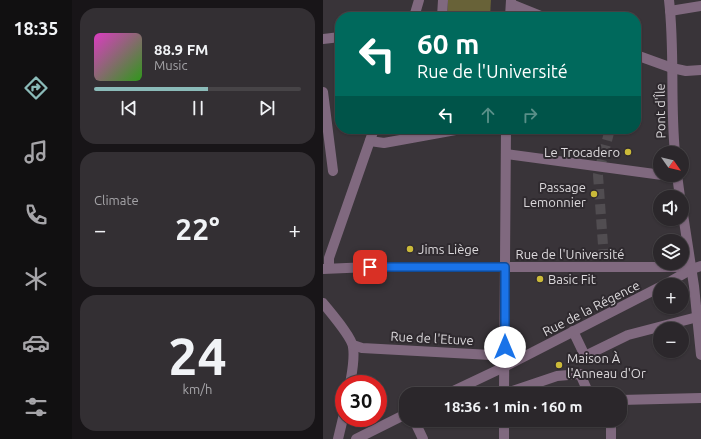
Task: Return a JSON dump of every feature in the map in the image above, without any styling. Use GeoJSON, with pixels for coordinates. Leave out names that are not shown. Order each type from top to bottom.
{"type":"FeatureCollection","features":[{"type":"Feature","properties":{"kind":"street"},"geometry":{"type":"LineString","coordinates":[[415,12],[419,0]]}},
{"type":"Feature","properties":{"kind":"street"},"geometry":{"type":"LineString","coordinates":[[442,12],[443,0]]}},
{"type":"Feature","properties":{"kind":"street","name":"Pont d'Île"},"geometry":{"type":"LineString","coordinates":[[669,0],[672,68],[672,118],[674,146]]}},
{"type":"Feature","properties":{"kind":"street"},"geometry":{"type":"LineString","coordinates":[[510,12],[511,2],[532,12]]}},
{"type":"Feature","properties":{"kind":"street"},"geometry":{"type":"LineString","coordinates":[[670,11],[701,6]]}},
{"type":"Feature","properties":{"kind":"street"},"geometry":{"type":"LineString","coordinates":[[323,39],[335,38]]}},
{"type":"Feature","properties":{"kind":"street"},"geometry":{"type":"LineString","coordinates":[[641,57],[672,68],[686,71],[701,70]]}},
{"type":"Feature","properties":{"kind":"street"},"geometry":{"type":"LineString","coordinates":[[323,92],[333,171]]}},
{"type":"Feature","properties":{"kind":"street"},"geometry":{"type":"LineString","coordinates":[[326,269],[372,134]]}},
{"type":"Feature","properties":{"kind":"street"},"geometry":{"type":"LineString","coordinates":[[370,141],[384,143],[434,134]]}},
{"type":"Feature","properties":{"kind":"street"},"geometry":{"type":"LineString","coordinates":[[504,387],[506,134]]}},
{"type":"Feature","properties":{"kind":"street"},"geometry":{"type":"LineString","coordinates":[[506,154],[653,173]]}},
{"type":"Feature","properties":{"kind":"street"},"geometry":{"type":"LineString","coordinates":[[686,226],[696,268],[701,355]]}},
{"type":"Feature","properties":{"kind":"street","name":"Rue de l'Université"},"geometry":{"type":"LineString","coordinates":[[326,269],[505,267],[604,263],[696,268]]}},
{"type":"Feature","properties":{"kind":"street"},"geometry":{"type":"LineString","coordinates":[[677,278],[696,268]]}},
{"type":"Feature","properties":{"kind":"street","name":"Rue de la Régence"},"geometry":{"type":"LineString","coordinates":[[462,387],[505,367],[653,291]]}},
{"type":"Feature","properties":{"kind":"street"},"geometry":{"type":"LineString","coordinates":[[323,303],[344,330],[353,345],[351,375]]}},
{"type":"Feature","properties":{"kind":"street"},"geometry":{"type":"LineString","coordinates":[[585,356],[628,335],[699,317]]}},
{"type":"Feature","properties":{"kind":"street"},"geometry":{"type":"LineString","coordinates":[[573,331],[585,356],[580,374],[586,387]]}},
{"type":"Feature","properties":{"kind":"street","name":"Rue de l'Etuve"},"geometry":{"type":"LineString","coordinates":[[353,345],[362,348],[491,354],[505,367]]}},
{"type":"Feature","properties":{"kind":"street"},"geometry":{"type":"LineString","coordinates":[[525,387],[557,376],[580,374]]}},
{"type":"Feature","properties":{"kind":"street"},"geometry":{"type":"LineString","coordinates":[[627,400],[701,398]]}},
{"type":"Feature","properties":{"kind":"street"},"geometry":{"type":"LineString","coordinates":[[356,439],[399,418]]}},
{"type":"Feature","properties":{"kind":"street"},"geometry":{"type":"LineString","coordinates":[[338,439],[341,427]]}},
{"type":"Feature","properties":{"kind":"street"},"geometry":{"type":"LineString","coordinates":[[417,427],[423,439]]}},
{"type":"Feature","properties":{"kind":"street"},"geometry":{"type":"LineString","coordinates":[[504,427],[504,439]]}},
{"type":"Feature","properties":{"kind":"street"},"geometry":{"type":"LineString","coordinates":[[611,427],[611,439]]}},
{"type":"Feature","properties":{"kind":"shaded area"},"geometry":{"type":"Polygon","coordinates":[[[448,0],[491,0],[490,12],[447,12],[448,0]]]}},
{"type":"Feature","properties":{"kind":"tunnel"},"geometry":{"type":"LineString","coordinates":[[604,259],[598,175],[609,134]]}},
{"type":"Feature","properties":{"kind":"place","name":"Le Trocadero"},"geometry":{"type":"Point","coordinates":[628,152]}},
{"type":"Feature","properties":{"kind":"place","name":"Passage Lemonnier"},"geometry":{"type":"Point","coordinates":[594,194]}},
{"type":"Feature","properties":{"kind":"place","name":"Jims Liège"},"geometry":{"type":"Point","coordinates":[410,249]}},
{"type":"Feature","properties":{"kind":"place","name":"Basic Fit"},"geometry":{"type":"Point","coordinates":[540,279]}},
{"type":"Feature","properties":{"kind":"place","name":"Maison À l'Anneau d'Or"},"geometry":{"type":"Point","coordinates":[559,365]}},
{"type":"Feature","properties":{"kind":"route"},"geometry":{"type":"LineString","coordinates":[[370,267],[505,267],[505,347]]}}]}
